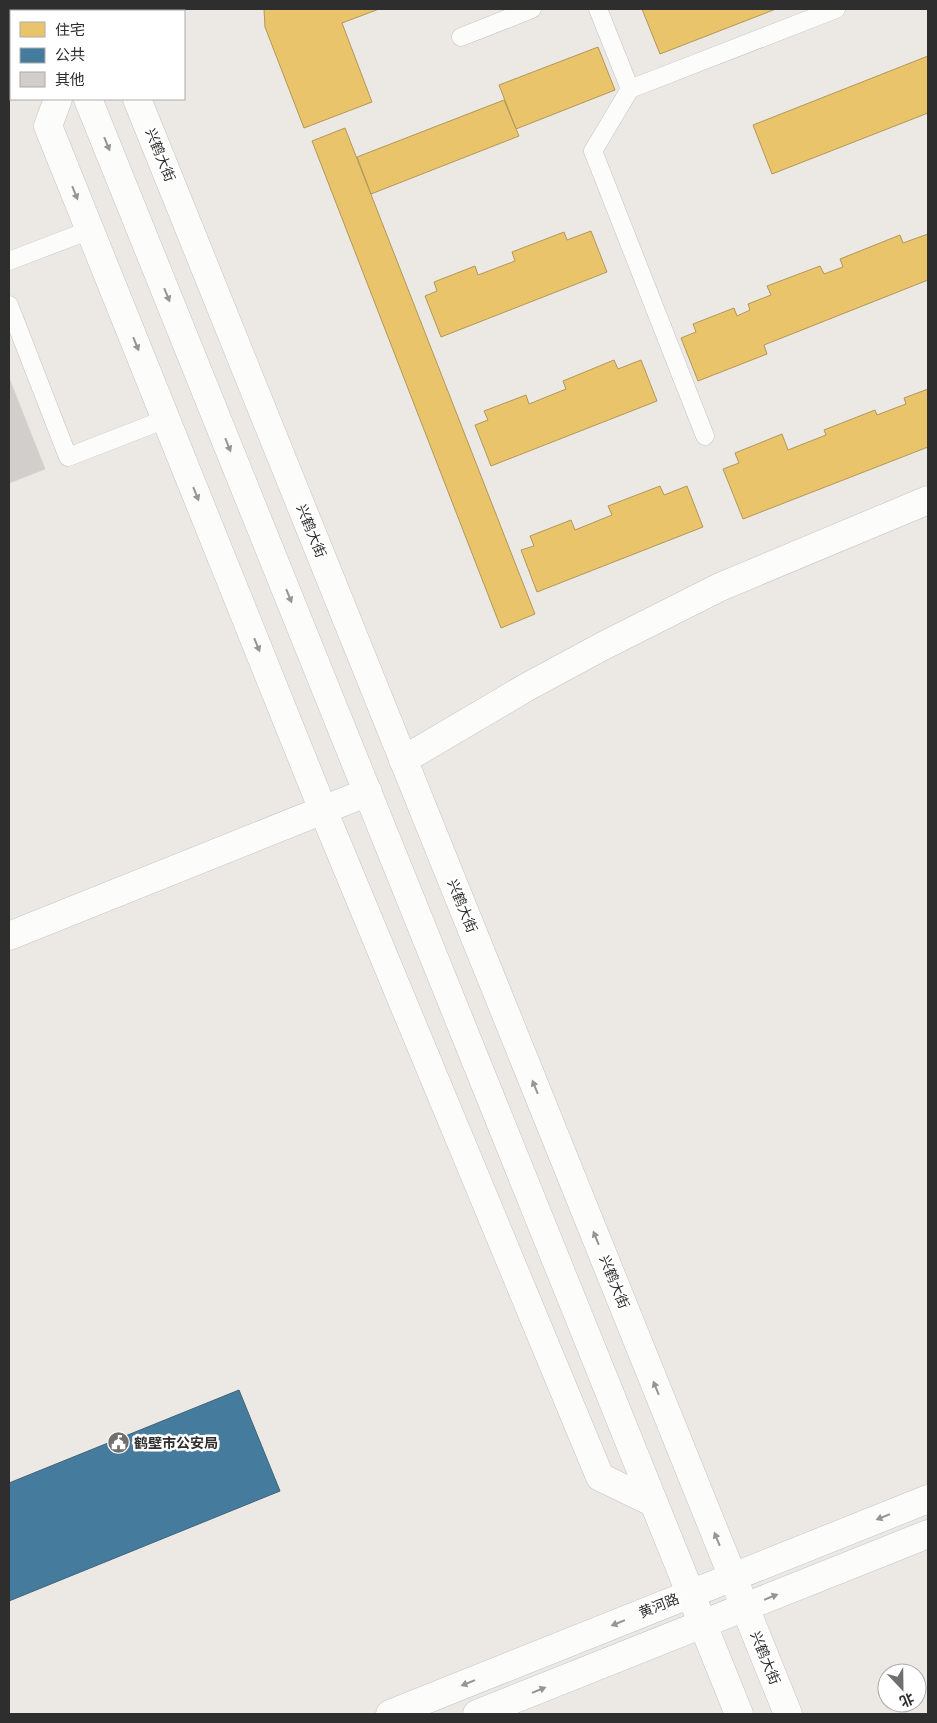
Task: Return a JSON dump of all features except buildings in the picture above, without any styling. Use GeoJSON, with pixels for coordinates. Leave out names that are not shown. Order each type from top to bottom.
{"type":"FeatureCollection","features":[{"type":"Feature","properties":{"kind":"main road"},"geometry":{"type":"LineString","coordinates":[[58,100],[48,126],[323,810],[600,1477],[654,1503]]}},
{"type":"Feature","properties":{"kind":"main road"},"geometry":{"type":"LineString","coordinates":[[88,100],[739,1714]]}},
{"type":"Feature","properties":{"kind":"main road","name":"兴鹤大街"},"geometry":{"type":"LineString","coordinates":[[137,100],[788,1714]]}},
{"type":"Feature","properties":{"kind":"main road"},"geometry":{"type":"LineString","coordinates":[[403,760],[527,686],[720,587],[928,500]]}},
{"type":"Feature","properties":{"kind":"main road"},"geometry":{"type":"LineString","coordinates":[[9,936],[368,792]]}},
{"type":"Feature","properties":{"kind":"main road","name":"黄河路"},"geometry":{"type":"LineString","coordinates":[[390,1714],[928,1498]]}},
{"type":"Feature","properties":{"kind":"main road"},"geometry":{"type":"LineString","coordinates":[[477,1714],[928,1534]]}},
{"type":"Feature","properties":{"kind":"lane"},"geometry":{"type":"LineString","coordinates":[[461,36],[532,9]]}},
{"type":"Feature","properties":{"kind":"lane"},"geometry":{"type":"LineString","coordinates":[[598,9],[630,89]]}},
{"type":"Feature","properties":{"kind":"lane"},"geometry":{"type":"LineString","coordinates":[[704,436],[593,151],[630,89],[836,9]]}},
{"type":"Feature","properties":{"kind":"lane"},"geometry":{"type":"LineString","coordinates":[[9,261],[90,230]]}},
{"type":"Feature","properties":{"kind":"lane"},"geometry":{"type":"LineString","coordinates":[[9,305],[68,457],[166,419]]}},
{"type":"Feature","properties":{"kind":"place","name":"鹤壁市公安局"},"geometry":{"type":"Point","coordinates":[118,1443]}}]}
